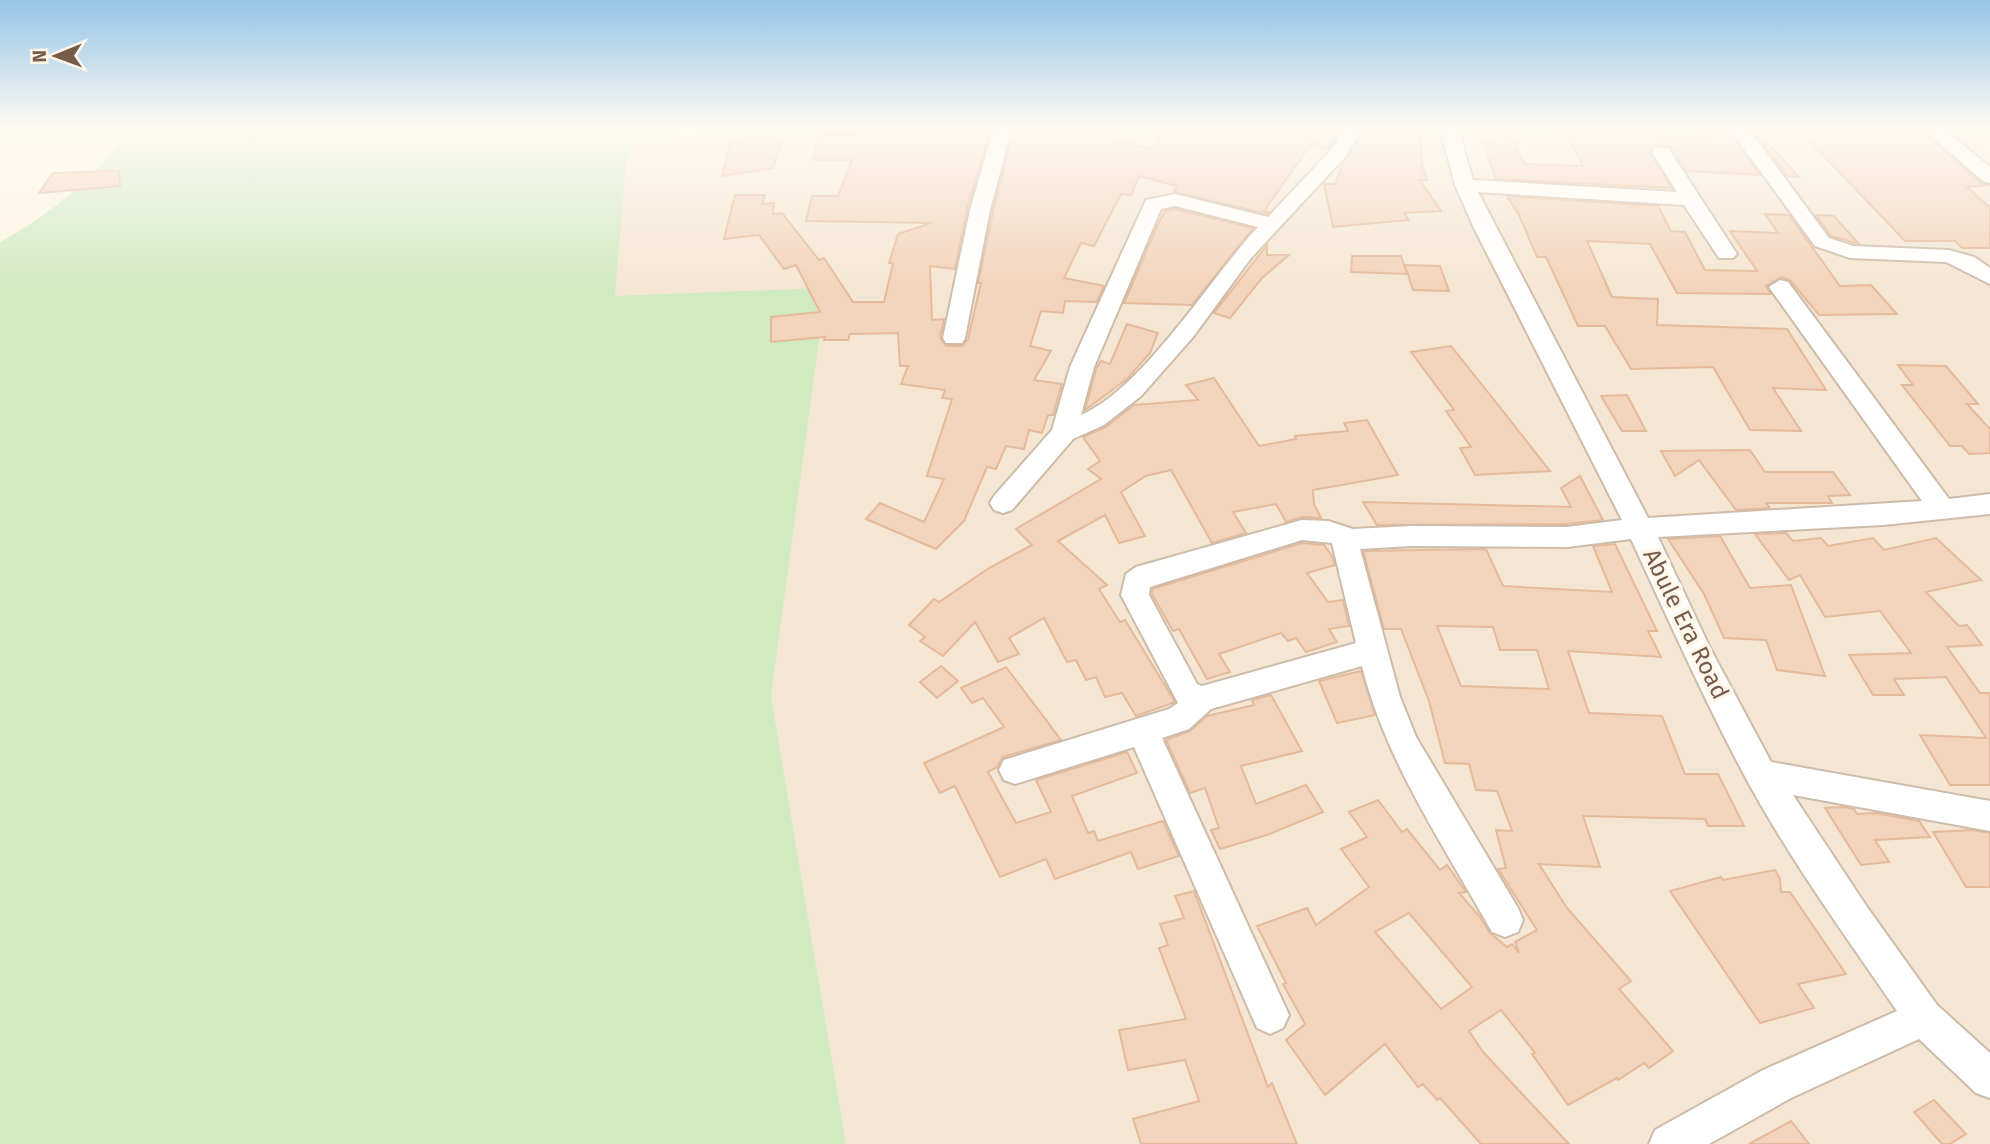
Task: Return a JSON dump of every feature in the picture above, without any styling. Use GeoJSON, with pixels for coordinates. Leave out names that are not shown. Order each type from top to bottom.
{"type":"FeatureCollection","features":[{"type":"Feature","properties":{"kind":"street"},"geometry":{"type":"LineString","coordinates":[[954,338],[988,181]]}},
{"type":"Feature","properties":{"kind":"street"},"geometry":{"type":"LineString","coordinates":[[1003,503],[1064,433],[1095,419],[1132,390],[1185,331],[1244,254],[1312,181]]}},
{"type":"Feature","properties":{"kind":"street","name":"Abule Era Road"},"geometry":{"type":"LineString","coordinates":[[1464,181],[1577,411],[1640,528],[1698,652],[1761,775],[1854,919],[1924,1018],[1990,1079]]}},
{"type":"Feature","properties":{"kind":"street"},"geometry":{"type":"LineString","coordinates":[[1680,181],[1726,254]]}},
{"type":"Feature","properties":{"kind":"street"},"geometry":{"type":"LineString","coordinates":[[1777,181],[1822,242],[1850,253],[1949,256],[1966,262],[1990,278]]}},
{"type":"Feature","properties":{"kind":"street"},"geometry":{"type":"LineString","coordinates":[[1465,185],[1691,199]]}},
{"type":"Feature","properties":{"kind":"street"},"geometry":{"type":"LineString","coordinates":[[1064,433],[1082,367],[1153,204],[1175,200],[1273,224]]}},
{"type":"Feature","properties":{"kind":"street"},"geometry":{"type":"LineString","coordinates":[[1780,287],[1942,509]]}},
{"type":"Feature","properties":{"kind":"street"},"geometry":{"type":"LineString","coordinates":[[1201,699],[1185,693],[1139,608],[1135,595],[1136,582],[1146,575],[1302,530],[1328,531],[1350,539],[1567,537],[1640,528],[1990,504]]}},
{"type":"Feature","properties":{"kind":"street"},"geometry":{"type":"LineString","coordinates":[[1350,539],[1345,546],[1385,697],[1402,742],[1505,920]]}},
{"type":"Feature","properties":{"kind":"street"},"geometry":{"type":"LineString","coordinates":[[1015,770],[1178,720],[1189,713],[1201,699],[1374,650]]}},
{"type":"Feature","properties":{"kind":"street"},"geometry":{"type":"LineString","coordinates":[[1143,731],[1270,1015]]}},
{"type":"Feature","properties":{"kind":"street"},"geometry":{"type":"LineString","coordinates":[[1761,775],[1990,816]]}},
{"type":"Feature","properties":{"kind":"street"},"geometry":{"type":"LineString","coordinates":[[1669,1144],[1777,1084],[1924,1018]]}},
{"type":"Feature","properties":{"kind":"shaded area"},"geometry":{"type":"Polygon","coordinates":[[[625,181],[1990,181],[1990,1144],[846,1144],[771,696],[825,289],[615,297],[625,181]]]}},
{"type":"Feature","properties":{"kind":"green space"},"geometry":{"type":"Polygon","coordinates":[[[84,181],[625,181],[615,296],[826,288],[771,696],[846,1144],[0,1144],[0,242],[37,220],[84,181]]]}},
{"type":"Feature","properties":{"kind":"building"},"geometry":{"type":"Polygon","coordinates":[[[47,181],[120,181],[120,186],[39,193],[47,181]]]}},
{"type":"Feature","properties":{"kind":"building"},"geometry":{"type":"Polygon","coordinates":[[[844,181],[975,181],[955,269],[930,266],[932,320],[944,319],[940,337],[946,346],[962,346],[968,339],[1000,181],[1137,181],[1131,195],[1121,194],[1094,246],[1081,243],[1064,278],[1104,286],[1097,302],[1065,301],[1063,313],[1041,311],[1030,346],[1051,351],[1034,380],[1062,384],[1053,415],[1048,415],[1042,433],[1029,430],[1024,449],[1006,446],[996,469],[987,467],[964,521],[936,549],[866,519],[880,503],[924,522],[944,479],[927,476],[952,399],[942,398],[945,390],[901,384],[908,366],[900,366],[898,333],[850,334],[848,340],[824,340],[825,337],[771,342],[771,317],[820,312],[796,265],[784,269],[759,235],[724,239],[735,195],[765,195],[762,204],[774,203],[773,214],[782,213],[819,260],[824,258],[853,302],[884,302],[893,263],[889,263],[898,234],[931,223],[806,221],[812,196],[838,196],[844,181]]]}},
{"type":"Feature","properties":{"kind":"building"},"geometry":{"type":"Polygon","coordinates":[[[1159,181],[1285,181],[1264,211],[1269,212],[1267,214],[1174,192],[1177,186],[1159,181]]]}},
{"type":"Feature","properties":{"kind":"building"},"geometry":{"type":"Polygon","coordinates":[[[1336,181],[1421,181],[1441,211],[1404,213],[1409,220],[1333,227],[1324,184],[1335,184],[1336,181]]]}},
{"type":"Feature","properties":{"kind":"building"},"geometry":{"type":"Polygon","coordinates":[[[1543,181],[1668,181],[1672,188],[1543,181]]]}},
{"type":"Feature","properties":{"kind":"building"},"geometry":{"type":"Polygon","coordinates":[[[1848,181],[1979,181],[1990,185],[1967,187],[1990,208],[1990,248],[1962,248],[1955,241],[1905,241],[1848,181]]]}},
{"type":"Feature","properties":{"kind":"building"},"geometry":{"type":"Polygon","coordinates":[[[1507,196],[1658,206],[1671,231],[1685,232],[1705,270],[1757,271],[1730,231],[1778,233],[1765,214],[1789,215],[1840,286],[1871,285],[1897,314],[1819,315],[1790,280],[1781,277],[1766,286],[1771,294],[1677,293],[1650,244],[1587,241],[1612,297],[1658,299],[1657,325],[1787,329],[1826,390],[1773,388],[1801,431],[1750,430],[1713,367],[1631,369],[1605,326],[1578,326],[1546,257],[1537,257],[1519,215],[1507,196]]]}},
{"type":"Feature","properties":{"kind":"building"},"geometry":{"type":"Polygon","coordinates":[[[1175,209],[1253,228],[1192,305],[1124,303],[1165,211],[1175,209]]]}},
{"type":"Feature","properties":{"kind":"building"},"geometry":{"type":"Polygon","coordinates":[[[1816,215],[1834,216],[1859,244],[1831,236],[1816,215]]]}},
{"type":"Feature","properties":{"kind":"building"},"geometry":{"type":"Polygon","coordinates":[[[1267,245],[1267,255],[1289,255],[1262,278],[1230,318],[1214,313],[1267,245]]]}},
{"type":"Feature","properties":{"kind":"building"},"geometry":{"type":"Polygon","coordinates":[[[1352,256],[1401,256],[1407,274],[1351,272],[1352,256]]]}},
{"type":"Feature","properties":{"kind":"building"},"geometry":{"type":"Polygon","coordinates":[[[1405,265],[1440,266],[1449,291],[1413,290],[1405,265]]]}},
{"type":"Feature","properties":{"kind":"building"},"geometry":{"type":"Polygon","coordinates":[[[1127,324],[1158,333],[1150,353],[1127,379],[1085,410],[1096,369],[1101,361],[1110,364],[1127,324]]]}},
{"type":"Feature","properties":{"kind":"building"},"geometry":{"type":"Polygon","coordinates":[[[1451,346],[1550,471],[1475,475],[1460,448],[1471,447],[1446,411],[1454,410],[1411,352],[1451,346]]]}},
{"type":"Feature","properties":{"kind":"building"},"geometry":{"type":"Polygon","coordinates":[[[1898,365],[1946,366],[1978,404],[1967,404],[1990,429],[1990,453],[1969,454],[1962,446],[1950,446],[1902,385],[1913,385],[1898,365]]]}},
{"type":"Feature","properties":{"kind":"building"},"geometry":{"type":"Polygon","coordinates":[[[1214,378],[1259,446],[1296,439],[1295,436],[1348,431],[1344,423],[1367,420],[1398,475],[1313,490],[1314,504],[1321,518],[1302,517],[1286,522],[1276,504],[1233,512],[1246,533],[1212,543],[1171,470],[1146,476],[1121,492],[1145,536],[1119,543],[1105,515],[1058,541],[1107,585],[1099,589],[1120,622],[1125,620],[1175,702],[1136,716],[1122,693],[1105,697],[1096,677],[1086,680],[1076,660],[1067,662],[1044,618],[1009,638],[1019,654],[998,662],[975,622],[943,656],[920,641],[925,637],[909,625],[934,599],[939,602],[989,568],[1032,545],[1016,529],[1101,479],[1088,469],[1100,461],[1083,437],[1106,427],[1134,405],[1198,400],[1186,385],[1214,378]]]}},
{"type":"Feature","properties":{"kind":"building"},"geometry":{"type":"Polygon","coordinates":[[[1627,395],[1646,431],[1622,431],[1601,396],[1627,395]]]}},
{"type":"Feature","properties":{"kind":"building"},"geometry":{"type":"Polygon","coordinates":[[[1750,450],[1765,472],[1833,472],[1850,495],[1828,496],[1832,503],[1766,503],[1770,508],[1736,510],[1699,460],[1675,476],[1661,451],[1750,450]]]}},
{"type":"Feature","properties":{"kind":"building"},"geometry":{"type":"Polygon","coordinates":[[[1580,476],[1603,520],[1567,524],[1377,525],[1363,502],[1571,507],[1561,488],[1580,476]]]}},
{"type":"Feature","properties":{"kind":"building"},"geometry":{"type":"Polygon","coordinates":[[[1786,533],[1793,541],[1821,538],[1828,546],[1873,538],[1884,550],[1936,538],[1981,580],[1926,592],[1959,626],[1967,625],[1982,645],[1947,647],[1980,693],[1990,693],[1990,785],[1950,785],[1920,735],[1986,738],[1946,677],[1894,679],[1904,695],[1873,695],[1849,655],[1911,653],[1880,611],[1825,617],[1800,575],[1789,580],[1755,534],[1786,533]]]}},
{"type":"Feature","properties":{"kind":"building"},"geometry":{"type":"Polygon","coordinates":[[[1720,536],[1750,588],[1791,585],[1825,676],[1777,670],[1766,640],[1724,638],[1704,594],[1668,539],[1720,536]]]}},
{"type":"Feature","properties":{"kind":"building"},"geometry":{"type":"Polygon","coordinates":[[[1302,543],[1324,545],[1332,556],[1335,565],[1307,573],[1328,602],[1343,600],[1349,626],[1329,629],[1337,642],[1306,652],[1296,638],[1288,641],[1281,633],[1219,654],[1230,672],[1207,679],[1179,629],[1173,631],[1152,594],[1152,589],[1302,543]]]}},
{"type":"Feature","properties":{"kind":"building"},"geometry":{"type":"Polygon","coordinates":[[[1615,544],[1657,631],[1648,631],[1661,657],[1568,651],[1589,713],[1662,716],[1685,774],[1718,774],[1744,826],[1708,826],[1705,819],[1583,816],[1600,867],[1539,864],[1567,908],[1631,981],[1619,989],[1673,1051],[1649,1068],[1644,1063],[1618,1080],[1617,1078],[1568,1105],[1532,1054],[1535,1053],[1501,1010],[1469,1031],[1483,1052],[1569,1144],[1481,1144],[1440,1098],[1437,1100],[1423,1084],[1418,1087],[1385,1044],[1325,1095],[1286,1040],[1305,1024],[1283,984],[1286,983],[1257,926],[1307,908],[1316,925],[1369,887],[1341,849],[1367,837],[1349,812],[1378,800],[1402,832],[1407,829],[1440,870],[1447,865],[1466,892],[1459,893],[1490,933],[1507,947],[1512,944],[1519,953],[1515,942],[1537,930],[1498,869],[1506,868],[1496,830],[1512,831],[1497,791],[1476,790],[1469,764],[1445,763],[1429,701],[1401,629],[1384,629],[1363,551],[1486,549],[1503,586],[1612,592],[1593,546],[1615,544]],[[1437,626],[1461,686],[1549,689],[1537,650],[1500,650],[1493,627],[1437,626]],[[1409,913],[1375,932],[1441,1009],[1472,987],[1409,913]]]}},
{"type":"Feature","properties":{"kind":"building"},"geometry":{"type":"Polygon","coordinates":[[[941,666],[958,681],[937,698],[920,682],[941,666]]]}},
{"type":"Feature","properties":{"kind":"building"},"geometry":{"type":"Polygon","coordinates":[[[1006,667],[1061,740],[1003,757],[997,767],[988,772],[1016,823],[1051,812],[1036,780],[1127,752],[1137,773],[1072,796],[1088,833],[1094,831],[1098,841],[1163,821],[1179,856],[1138,869],[1131,852],[1055,879],[1046,859],[1000,877],[955,786],[940,793],[924,763],[1004,727],[983,698],[972,703],[961,688],[1006,667]]]}},
{"type":"Feature","properties":{"kind":"building"},"geometry":{"type":"Polygon","coordinates":[[[1361,671],[1375,715],[1337,723],[1319,681],[1361,671]]]}},
{"type":"Feature","properties":{"kind":"building"},"geometry":{"type":"Polygon","coordinates":[[[1271,695],[1302,751],[1241,766],[1256,804],[1306,785],[1323,812],[1267,835],[1220,849],[1211,830],[1219,828],[1205,788],[1190,793],[1166,740],[1190,731],[1207,716],[1254,705],[1252,700],[1271,695]]]}},
{"type":"Feature","properties":{"kind":"building"},"geometry":{"type":"Polygon","coordinates":[[[1825,808],[1854,809],[1857,814],[1876,813],[1919,821],[1930,837],[1875,840],[1889,862],[1861,865],[1825,808]]]}},
{"type":"Feature","properties":{"kind":"building"},"geometry":{"type":"Polygon","coordinates":[[[1972,830],[1990,833],[1990,887],[1966,887],[1933,832],[1972,830]]]}},
{"type":"Feature","properties":{"kind":"building"},"geometry":{"type":"Polygon","coordinates":[[[1775,870],[1780,879],[1781,892],[1790,892],[1846,974],[1798,984],[1814,1008],[1760,1023],[1670,891],[1721,877],[1723,880],[1775,870]]]}},
{"type":"Feature","properties":{"kind":"building"},"geometry":{"type":"Polygon","coordinates":[[[1194,891],[1268,1087],[1272,1083],[1297,1144],[1141,1144],[1133,1119],[1199,1101],[1185,1060],[1128,1070],[1119,1030],[1186,1019],[1159,948],[1168,945],[1160,924],[1184,918],[1175,896],[1194,891]]]}},
{"type":"Feature","properties":{"kind":"building"},"geometry":{"type":"Polygon","coordinates":[[[1934,1100],[1966,1134],[1950,1144],[1942,1144],[1914,1112],[1934,1100]]]}},
{"type":"Feature","properties":{"kind":"building"},"geometry":{"type":"Polygon","coordinates":[[[1791,1121],[1809,1144],[1749,1144],[1791,1121]]]}}]}
